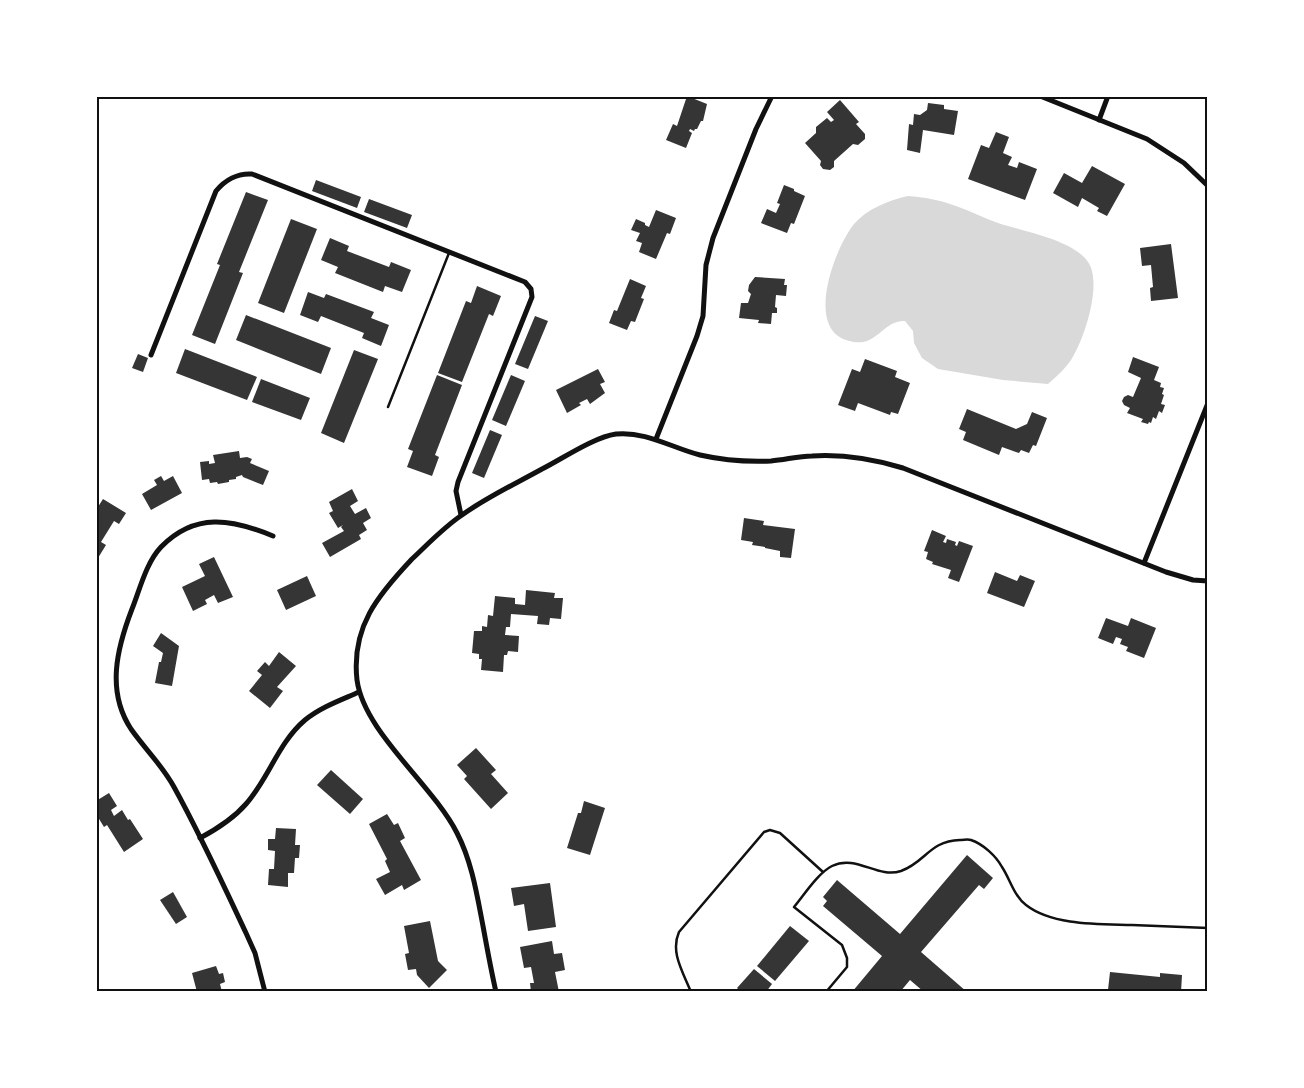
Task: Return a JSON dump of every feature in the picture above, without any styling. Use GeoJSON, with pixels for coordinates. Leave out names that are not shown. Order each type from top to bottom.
{"type":"FeatureCollection","features":[{"type":"Feature","properties":{"kind":"street"},"geometry":{"type":"LineString","coordinates":[[1040,96],[1159,145],[1184,162],[1208,186]]}},
{"type":"Feature","properties":{"kind":"street"},"geometry":{"type":"LineString","coordinates":[[1099,120],[1108,96]]}},
{"type":"Feature","properties":{"kind":"street"},"geometry":{"type":"LineString","coordinates":[[656,439],[697,336],[703,316],[706,265],[713,238],[756,129],[772,97]]}},
{"type":"Feature","properties":{"kind":"street"},"geometry":{"type":"LineString","coordinates":[[151,355],[216,191],[222,183],[242,174],[252,174],[525,282],[531,289],[532,297],[458,482],[456,492],[461,515]]}},
{"type":"Feature","properties":{"kind":"street"},"geometry":{"type":"LineString","coordinates":[[1144,563],[1208,403]]}},
{"type":"Feature","properties":{"kind":"street"},"geometry":{"type":"LineString","coordinates":[[496,992],[476,888],[466,851],[438,802],[381,732],[359,692],[357,676],[357,656],[361,632],[369,612],[380,595],[431,541],[461,515],[481,502],[602,438],[615,434],[656,439],[689,452],[719,458],[754,461],[828,455],[858,457],[888,463],[1181,577],[1208,581]]}},
{"type":"Feature","properties":{"kind":"street"},"geometry":{"type":"LineString","coordinates":[[265,992],[255,953],[200,838],[165,772],[130,727],[124,714],[116,682],[118,651],[122,636],[151,563],[159,549],[170,539],[190,527],[204,522],[235,522],[273,536]]}},
{"type":"Feature","properties":{"kind":"street"},"geometry":{"type":"LineString","coordinates":[[200,838],[233,817],[246,804],[282,748],[306,719],[332,704],[359,692]]}},
{"type":"Feature","properties":{"kind":"lane"},"geometry":{"type":"LineString","coordinates":[[388,407],[450,252]]}},
{"type":"Feature","properties":{"kind":"lane"},"geometry":{"type":"LineString","coordinates":[[691,992],[675,952],[679,932],[764,832],[770,830],[780,833],[824,872]]}},
{"type":"Feature","properties":{"kind":"lane"},"geometry":{"type":"LineString","coordinates":[[826,992],[847,967],[847,958],[842,945],[794,908],[824,872],[838,863],[854,862],[878,870],[901,871],[918,861],[934,846],[951,840],[970,839],[985,848],[1002,865],[1012,888],[1025,905],[1048,917],[1082,923],[1208,928]]}},
{"type":"Feature","properties":{"kind":"shaded area"},"geometry":{"type":"Polygon","coordinates":[[[908,196],[944,202],[998,223],[1047,237],[1081,254],[1088,262],[1094,283],[1093,297],[1086,326],[1071,360],[1048,384],[1003,380],[938,369],[922,358],[914,343],[913,331],[905,321],[890,325],[865,342],[846,340],[834,332],[827,319],[828,286],[832,268],[847,235],[854,224],[865,214],[893,200],[908,196]]]}},
{"type":"Feature","properties":{"kind":"building"},"geometry":{"type":"Polygon","coordinates":[[[687,96],[707,104],[703,121],[701,121],[697,129],[694,131],[690,129],[689,131],[692,133],[686,148],[666,140],[673,124],[677,126],[687,96]]]}},
{"type":"Feature","properties":{"kind":"building"},"geometry":{"type":"Polygon","coordinates":[[[840,100],[859,122],[856,124],[865,134],[865,139],[858,145],[853,144],[834,161],[834,167],[830,170],[823,169],[820,165],[821,161],[805,143],[816,133],[816,127],[827,118],[831,122],[834,120],[827,112],[840,100]]]}},
{"type":"Feature","properties":{"kind":"building"},"geometry":{"type":"Polygon","coordinates":[[[928,103],[944,105],[944,109],[958,111],[954,135],[923,130],[920,153],[907,150],[909,124],[913,125],[914,114],[920,115],[927,110],[928,103]]]}},
{"type":"Feature","properties":{"kind":"building"},"geometry":{"type":"Polygon","coordinates":[[[996,132],[1009,137],[1003,153],[1012,157],[1008,165],[1017,168],[1019,162],[1037,169],[1025,200],[968,179],[981,145],[989,148],[996,132]]]}},
{"type":"Feature","properties":{"kind":"building"},"geometry":{"type":"Polygon","coordinates":[[[1092,166],[1125,184],[1107,216],[1097,211],[1099,208],[1082,198],[1078,207],[1053,193],[1064,173],[1082,183],[1092,166]]]}},
{"type":"Feature","properties":{"kind":"building"},"geometry":{"type":"Polygon","coordinates":[[[316,180],[361,197],[357,208],[312,191],[316,180]]]}},
{"type":"Feature","properties":{"kind":"building"},"geometry":{"type":"Polygon","coordinates":[[[784,185],[805,196],[794,224],[791,223],[787,233],[761,223],[767,209],[776,213],[780,204],[777,203],[784,185]]]}},
{"type":"Feature","properties":{"kind":"building"},"geometry":{"type":"Polygon","coordinates":[[[246,192],[268,200],[239,272],[243,273],[215,344],[192,335],[220,265],[217,264],[246,192]]]}},
{"type":"Feature","properties":{"kind":"building"},"geometry":{"type":"Polygon","coordinates":[[[369,199],[412,215],[407,228],[364,212],[369,199]]]}},
{"type":"Feature","properties":{"kind":"building"},"geometry":{"type":"Polygon","coordinates":[[[656,210],[676,218],[670,234],[667,233],[656,259],[639,252],[642,243],[636,241],[640,233],[631,230],[636,219],[649,227],[656,210]]]}},
{"type":"Feature","properties":{"kind":"building"},"geometry":{"type":"Polygon","coordinates":[[[291,219],[317,229],[284,313],[258,303],[291,219]]]}},
{"type":"Feature","properties":{"kind":"building"},"geometry":{"type":"Polygon","coordinates":[[[330,238],[349,246],[347,251],[389,267],[391,262],[411,270],[402,292],[385,286],[383,292],[335,273],[338,267],[321,260],[330,238]]]}},
{"type":"Feature","properties":{"kind":"building"},"geometry":{"type":"Polygon","coordinates":[[[1171,244],[1178,298],[1151,301],[1150,288],[1153,287],[1151,265],[1142,266],[1140,248],[1171,244]]]}},
{"type":"Feature","properties":{"kind":"building"},"geometry":{"type":"Polygon","coordinates":[[[755,277],[785,279],[784,285],[787,285],[786,296],[776,295],[775,307],[777,308],[777,313],[772,313],[771,324],[758,323],[759,320],[739,318],[741,303],[748,303],[751,294],[748,291],[749,285],[755,277]]]}},
{"type":"Feature","properties":{"kind":"building"},"geometry":{"type":"Polygon","coordinates":[[[630,279],[646,286],[641,298],[644,299],[635,322],[631,321],[627,330],[609,323],[614,310],[617,311],[630,279]]]}},
{"type":"Feature","properties":{"kind":"building"},"geometry":{"type":"Polygon","coordinates":[[[477,286],[501,296],[493,316],[489,314],[462,382],[438,373],[466,301],[471,303],[477,286]]]}},
{"type":"Feature","properties":{"kind":"building"},"geometry":{"type":"Polygon","coordinates":[[[308,292],[324,298],[326,294],[374,312],[371,318],[389,325],[381,346],[362,338],[364,333],[321,316],[318,322],[300,315],[308,292]]]}},
{"type":"Feature","properties":{"kind":"building"},"geometry":{"type":"Polygon","coordinates":[[[246,315],[331,348],[321,374],[236,340],[246,315]]]}},
{"type":"Feature","properties":{"kind":"building"},"geometry":{"type":"Polygon","coordinates":[[[535,316],[548,321],[528,369],[515,364],[535,316]]]}},
{"type":"Feature","properties":{"kind":"building"},"geometry":{"type":"Polygon","coordinates":[[[185,349],[257,377],[247,400],[176,373],[185,349]]]}},
{"type":"Feature","properties":{"kind":"building"},"geometry":{"type":"Polygon","coordinates":[[[354,350],[378,359],[344,443],[321,433],[354,350]]]}},
{"type":"Feature","properties":{"kind":"building"},"geometry":{"type":"Polygon","coordinates":[[[138,354],[148,358],[143,372],[132,368],[138,354]]]}},
{"type":"Feature","properties":{"kind":"building"},"geometry":{"type":"Polygon","coordinates":[[[1133,357],[1159,367],[1154,380],[1161,383],[1160,387],[1164,388],[1161,404],[1165,405],[1162,413],[1159,411],[1156,419],[1153,417],[1151,423],[1149,422],[1148,424],[1141,422],[1143,419],[1127,413],[1130,408],[1124,405],[1122,401],[1128,395],[1133,397],[1141,378],[1128,372],[1133,357]]]}},
{"type":"Feature","properties":{"kind":"building"},"geometry":{"type":"Polygon","coordinates":[[[865,359],[897,371],[895,377],[910,383],[898,414],[891,412],[890,415],[858,403],[855,411],[838,405],[852,369],[860,372],[865,359]]]}},
{"type":"Feature","properties":{"kind":"building"},"geometry":{"type":"Polygon","coordinates":[[[598,369],[605,382],[600,384],[605,393],[590,404],[587,399],[579,403],[581,405],[567,413],[556,390],[598,369]]]}},
{"type":"Feature","properties":{"kind":"building"},"geometry":{"type":"Polygon","coordinates":[[[437,375],[462,385],[435,455],[439,457],[432,476],[407,467],[413,451],[408,449],[437,375]]]}},
{"type":"Feature","properties":{"kind":"building"},"geometry":{"type":"Polygon","coordinates":[[[511,375],[525,381],[506,426],[492,420],[511,375]]]}},
{"type":"Feature","properties":{"kind":"building"},"geometry":{"type":"Polygon","coordinates":[[[261,379],[310,398],[301,420],[252,402],[261,379]]]}},
{"type":"Feature","properties":{"kind":"building"},"geometry":{"type":"Polygon","coordinates":[[[967,409],[1016,429],[1027,424],[1032,412],[1047,418],[1036,446],[1033,445],[1029,453],[1021,450],[1019,453],[1002,447],[999,455],[963,440],[966,432],[959,429],[967,409]]]}},
{"type":"Feature","properties":{"kind":"building"},"geometry":{"type":"Polygon","coordinates":[[[490,430],[502,435],[484,478],[472,473],[490,430]]]}},
{"type":"Feature","properties":{"kind":"building"},"geometry":{"type":"Polygon","coordinates":[[[239,451],[240,458],[247,457],[252,459],[250,463],[269,471],[263,485],[242,475],[236,477],[236,479],[229,480],[229,482],[218,484],[217,482],[210,483],[209,479],[202,480],[200,462],[209,461],[209,464],[215,463],[213,455],[239,451]]]}},
{"type":"Feature","properties":{"kind":"building"},"geometry":{"type":"Polygon","coordinates":[[[161,476],[164,481],[173,476],[182,493],[151,510],[142,494],[157,485],[154,480],[161,476]]]}},
{"type":"Feature","properties":{"kind":"building"},"geometry":{"type":"Polygon","coordinates":[[[352,489],[358,501],[350,506],[355,514],[366,508],[371,518],[363,523],[367,530],[359,535],[361,539],[330,557],[322,543],[344,531],[341,527],[343,525],[338,528],[329,513],[333,511],[329,502],[352,489]]]}},
{"type":"Feature","properties":{"kind":"building"},"geometry":{"type":"Polygon","coordinates":[[[103,499],[126,513],[119,524],[114,521],[101,542],[106,545],[98,558],[96,557],[96,516],[99,512],[96,510],[103,499]]]}},
{"type":"Feature","properties":{"kind":"building"},"geometry":{"type":"Polygon","coordinates":[[[744,518],[764,521],[763,525],[795,529],[791,558],[780,557],[780,551],[752,545],[753,542],[741,540],[744,518]]]}},
{"type":"Feature","properties":{"kind":"building"},"geometry":{"type":"Polygon","coordinates":[[[932,530],[946,536],[943,542],[946,543],[947,539],[956,542],[955,545],[957,546],[959,541],[973,546],[959,582],[948,578],[951,570],[932,564],[933,562],[926,559],[928,552],[924,551],[932,530]]]}},
{"type":"Feature","properties":{"kind":"building"},"geometry":{"type":"Polygon","coordinates":[[[214,557],[233,597],[218,603],[214,595],[205,600],[207,604],[193,611],[182,587],[205,576],[199,564],[214,557]]]}},
{"type":"Feature","properties":{"kind":"building"},"geometry":{"type":"Polygon","coordinates":[[[995,572],[1017,581],[1020,575],[1035,581],[1024,607],[987,593],[995,572]]]}},
{"type":"Feature","properties":{"kind":"building"},"geometry":{"type":"Polygon","coordinates":[[[307,576],[316,596],[286,610],[277,590],[307,576]]]}},
{"type":"Feature","properties":{"kind":"building"},"geometry":{"type":"Polygon","coordinates":[[[526,590],[555,593],[554,598],[563,598],[561,619],[550,618],[549,625],[537,624],[538,616],[511,614],[510,627],[506,627],[505,635],[519,636],[518,652],[508,651],[507,655],[504,655],[503,672],[481,670],[482,659],[479,659],[479,654],[472,653],[474,631],[482,631],[482,626],[487,627],[488,615],[493,616],[495,596],[515,598],[515,604],[525,605],[526,590]]]}},
{"type":"Feature","properties":{"kind":"building"},"geometry":{"type":"Polygon","coordinates":[[[1106,618],[1128,626],[1131,618],[1156,628],[1144,658],[1126,651],[1128,647],[1120,644],[1122,639],[1116,637],[1113,644],[1098,638],[1106,618]]]}},
{"type":"Feature","properties":{"kind":"building"},"geometry":{"type":"Polygon","coordinates":[[[161,633],[179,646],[172,686],[155,683],[159,662],[161,662],[163,653],[153,646],[161,633]]]}},
{"type":"Feature","properties":{"kind":"building"},"geometry":{"type":"Polygon","coordinates":[[[279,652],[296,666],[277,687],[283,691],[270,708],[249,691],[262,675],[257,671],[265,662],[269,666],[279,652]]]}},
{"type":"Feature","properties":{"kind":"building"},"geometry":{"type":"Polygon","coordinates":[[[476,748],[496,770],[491,774],[508,793],[491,809],[464,779],[467,776],[457,765],[476,748]]]}},
{"type":"Feature","properties":{"kind":"building"},"geometry":{"type":"Polygon","coordinates":[[[331,770],[363,799],[350,814],[317,785],[331,770]]]}},
{"type":"Feature","properties":{"kind":"building"},"geometry":{"type":"Polygon","coordinates":[[[109,793],[117,806],[111,810],[114,816],[122,810],[143,839],[124,852],[107,825],[104,827],[96,814],[96,801],[109,793]]]}},
{"type":"Feature","properties":{"kind":"building"},"geometry":{"type":"Polygon","coordinates":[[[584,801],[605,808],[590,855],[567,848],[578,813],[581,813],[584,801]]]}},
{"type":"Feature","properties":{"kind":"building"},"geometry":{"type":"Polygon","coordinates":[[[387,814],[394,825],[398,823],[405,838],[400,841],[421,880],[404,890],[402,885],[385,895],[376,879],[390,872],[385,861],[387,859],[369,824],[387,814]]]}},
{"type":"Feature","properties":{"kind":"building"},"geometry":{"type":"Polygon","coordinates":[[[276,828],[296,829],[295,845],[300,845],[299,858],[295,858],[294,873],[288,873],[288,887],[268,885],[269,869],[274,869],[275,851],[268,850],[268,839],[275,839],[276,828]]]}},
{"type":"Feature","properties":{"kind":"building"},"geometry":{"type":"Polygon","coordinates":[[[967,855],[993,878],[984,889],[979,885],[921,952],[967,992],[924,992],[910,980],[900,992],[852,992],[882,956],[823,906],[827,901],[823,897],[837,880],[900,934],[967,855]]]}},
{"type":"Feature","properties":{"kind":"building"},"geometry":{"type":"Polygon","coordinates":[[[550,883],[556,927],[528,931],[524,904],[514,906],[511,888],[550,883]]]}},
{"type":"Feature","properties":{"kind":"building"},"geometry":{"type":"Polygon","coordinates":[[[173,892],[187,917],[176,924],[160,900],[173,892]]]}},
{"type":"Feature","properties":{"kind":"building"},"geometry":{"type":"Polygon","coordinates":[[[430,921],[438,961],[447,970],[429,988],[417,975],[416,969],[408,970],[405,954],[409,953],[404,926],[430,921]]]}},
{"type":"Feature","properties":{"kind":"building"},"geometry":{"type":"Polygon","coordinates":[[[790,926],[809,941],[775,981],[757,966],[790,926]]]}},
{"type":"Feature","properties":{"kind":"building"},"geometry":{"type":"Polygon","coordinates":[[[552,941],[554,954],[562,953],[565,970],[555,972],[559,992],[531,992],[530,983],[534,983],[531,967],[524,968],[520,947],[552,941]]]}},
{"type":"Feature","properties":{"kind":"building"},"geometry":{"type":"Polygon","coordinates":[[[216,966],[219,974],[223,973],[225,982],[220,984],[222,992],[197,992],[192,973],[216,966]]]}},
{"type":"Feature","properties":{"kind":"building"},"geometry":{"type":"Polygon","coordinates":[[[754,969],[772,984],[766,992],[741,992],[737,988],[754,969]]]}},
{"type":"Feature","properties":{"kind":"building"},"geometry":{"type":"Polygon","coordinates":[[[1110,972],[1160,977],[1160,973],[1182,975],[1181,992],[1112,992],[1112,990],[1108,990],[1110,972]]]}}]}
